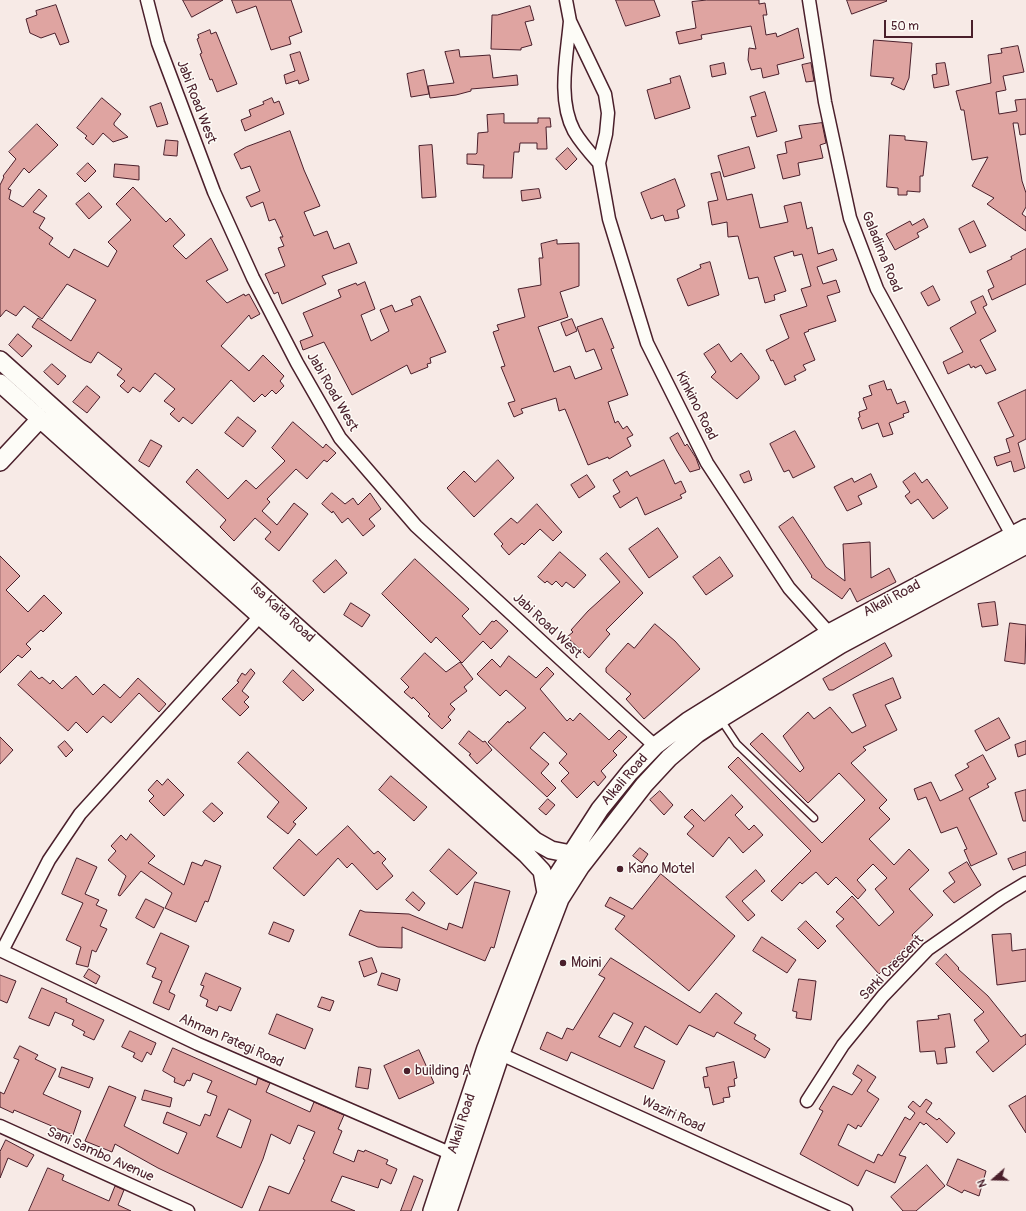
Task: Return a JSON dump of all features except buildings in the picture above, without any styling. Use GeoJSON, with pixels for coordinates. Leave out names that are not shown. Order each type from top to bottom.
{"type":"FeatureCollection","features":[{"type":"Feature","properties":{"kind":"main road","name":"Isa Kaita Road"},"geometry":{"type":"LineString","coordinates":[[0,360],[379,711],[526,854],[542,871],[546,893]]}},
{"type":"Feature","properties":{"kind":"main road","name":"Isa Kaita Road"},"geometry":{"type":"LineString","coordinates":[[0,383],[260,616],[379,711],[535,841],[551,850],[571,854]]}},
{"type":"Feature","properties":{"kind":"main road"},"geometry":{"type":"LineString","coordinates":[[0,462],[40,419]]}},
{"type":"Feature","properties":{"kind":"main road","name":"Alkali Road"},"geometry":{"type":"LineString","coordinates":[[448,1211],[493,1050],[546,893],[600,809],[630,772],[655,746],[688,721],[828,634],[1019,531]]}},
{"type":"Feature","properties":{"kind":"main road","name":"Alkali Road"},"geometry":{"type":"LineString","coordinates":[[432,1211],[452,1154],[493,1050],[560,899],[581,866],[644,786],[669,758],[697,734],[720,719],[840,645],[1026,545]]}},
{"type":"Feature","properties":{"kind":"street","name":"Jabi Road West"},"geometry":{"type":"LineString","coordinates":[[147,0],[158,43],[214,192],[253,278],[297,363],[340,438],[416,526],[655,746]]}},
{"type":"Feature","properties":{"kind":"street","name":"Kinkino Road"},"geometry":{"type":"LineString","coordinates":[[566,0],[570,21],[605,94],[608,113],[606,134],[599,162],[609,219],[647,343],[707,463],[789,588],[828,634]]}},
{"type":"Feature","properties":{"kind":"street","name":"Galadima Road"},"geometry":{"type":"LineString","coordinates":[[809,0],[825,102],[850,218],[877,289],[1019,531]]}},
{"type":"Feature","properties":{"kind":"street","name":"Kinkino Road"},"geometry":{"type":"LineString","coordinates":[[570,21],[564,84],[568,113],[574,130],[583,145],[599,162]]}},
{"type":"Feature","properties":{"kind":"street"},"geometry":{"type":"LineString","coordinates":[[1,950],[49,860],[80,814],[260,616]]}},
{"type":"Feature","properties":{"kind":"street","name":"Sarki Crescent"},"geometry":{"type":"LineString","coordinates":[[807,1101],[843,1045],[883,996],[928,949],[1001,898],[1026,883]]}},
{"type":"Feature","properties":{"kind":"street","name":"Ahman Pategi Road"},"geometry":{"type":"LineString","coordinates":[[1,950],[198,1044],[452,1154]]}},
{"type":"Feature","properties":{"kind":"street","name":"Waziri Road"},"geometry":{"type":"LineString","coordinates":[[493,1050],[846,1211]]}},
{"type":"Feature","properties":{"kind":"street","name":"Sani Sambo Avenue"},"geometry":{"type":"LineString","coordinates":[[0,1126],[188,1211]]}},
{"type":"Feature","properties":{"kind":"lane"},"geometry":{"type":"LineString","coordinates":[[720,719],[738,744],[814,818]]}},
{"type":"Feature","properties":{"kind":"place","name":"Kano Motel"},"geometry":{"type":"Point","coordinates":[620,869]}},
{"type":"Feature","properties":{"kind":"place","name":"Moini"},"geometry":{"type":"Point","coordinates":[563,963]}},
{"type":"Feature","properties":{"kind":"place","name":"building A"},"geometry":{"type":"Point","coordinates":[407,1071]}}]}
